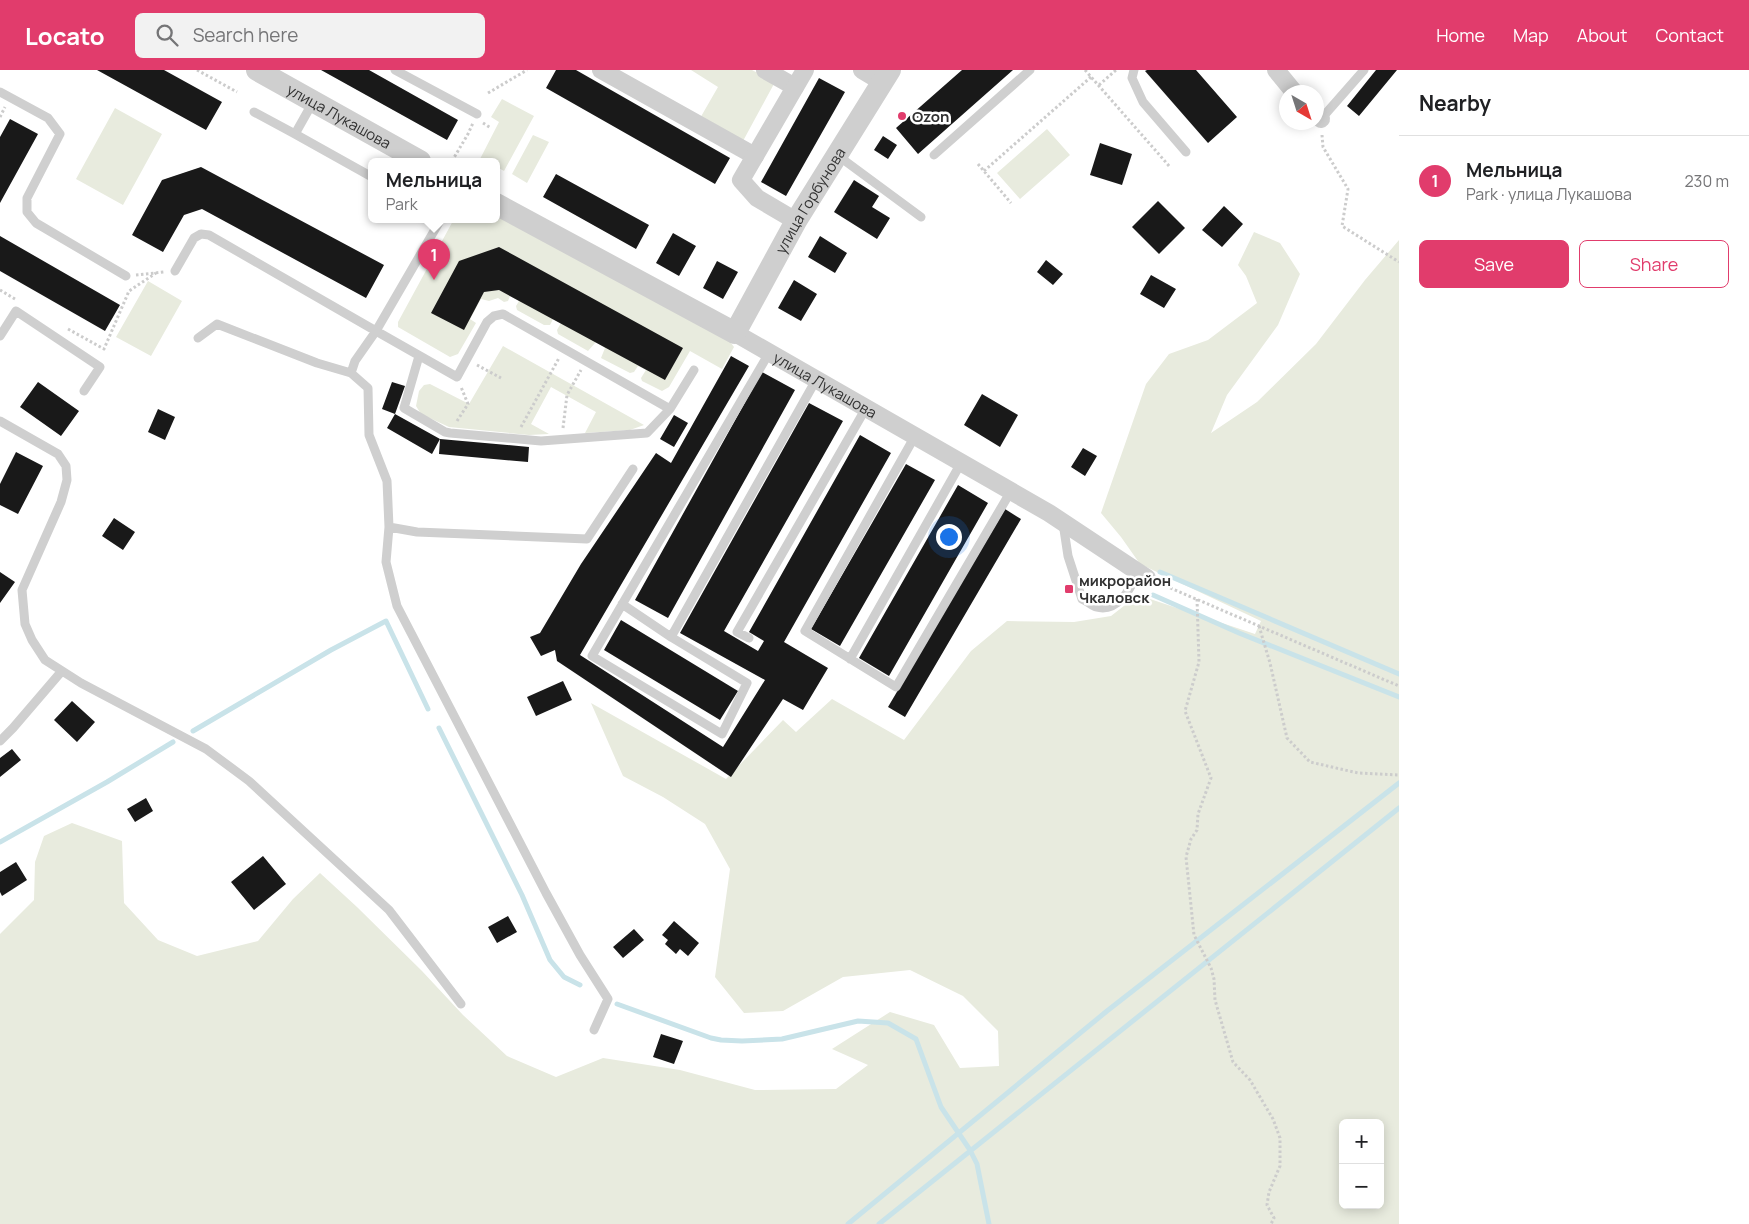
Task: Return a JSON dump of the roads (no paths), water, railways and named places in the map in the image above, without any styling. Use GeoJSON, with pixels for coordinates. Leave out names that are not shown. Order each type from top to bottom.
{"type":"FeatureCollection","features":[{"type":"Feature","properties":{"kind":"street","name":"улица Лукашова"},"geometry":{"type":"LineString","coordinates":[[257,70],[415,158]]}},
{"type":"Feature","properties":{"kind":"street"},"geometry":{"type":"LineString","coordinates":[[601,70],[755,156]]}},
{"type":"Feature","properties":{"kind":"street"},"geometry":{"type":"LineString","coordinates":[[765,70],[796,87]]}},
{"type":"Feature","properties":{"kind":"street"},"geometry":{"type":"LineString","coordinates":[[796,221],[758,198],[741,180],[806,70]]}},
{"type":"Feature","properties":{"kind":"street"},"geometry":{"type":"LineString","coordinates":[[862,70],[886,76]]}},
{"type":"Feature","properties":{"kind":"street"},"geometry":{"type":"LineString","coordinates":[[1276,70],[1288,85]]}},
{"type":"Feature","properties":{"kind":"street","name":"улица Горбунова"},"geometry":{"type":"LineString","coordinates":[[735,333],[796,221],[886,76]]}},
{"type":"Feature","properties":{"kind":"street","name":"улица Лукашова"},"geometry":{"type":"LineString","coordinates":[[500,206],[769,352],[1063,522],[1143,575]]}},
{"type":"Feature","properties":{"kind":"lane"},"geometry":{"type":"LineString","coordinates":[[395,70],[477,114]]}},
{"type":"Feature","properties":{"kind":"lane"},"geometry":{"type":"LineString","coordinates":[[934,155],[1030,70]]}},
{"type":"Feature","properties":{"kind":"lane"},"geometry":{"type":"LineString","coordinates":[[1134,70],[1132,78],[1143,102],[1186,152]]}},
{"type":"Feature","properties":{"kind":"lane"},"geometry":{"type":"LineString","coordinates":[[1324,112],[1364,70]]}},
{"type":"Feature","properties":{"kind":"lane"},"geometry":{"type":"LineString","coordinates":[[0,92],[48,118],[60,134],[27,198],[27,212],[36,223],[126,276]]}},
{"type":"Feature","properties":{"kind":"lane"},"geometry":{"type":"LineString","coordinates":[[296,134],[313,102]]}},
{"type":"Feature","properties":{"kind":"lane"},"geometry":{"type":"LineString","coordinates":[[254,112],[368,175]]}},
{"type":"Feature","properties":{"kind":"lane"},"geometry":{"type":"LineString","coordinates":[[837,155],[921,217]]}},
{"type":"Feature","properties":{"kind":"lane"},"geometry":{"type":"LineString","coordinates":[[351,373],[355,361],[376,331],[440,223]]}},
{"type":"Feature","properties":{"kind":"lane"},"geometry":{"type":"LineString","coordinates":[[175,271],[194,238],[201,234],[209,235],[456,377],[487,322],[494,316],[503,314],[670,409]]}},
{"type":"Feature","properties":{"kind":"lane"},"geometry":{"type":"LineString","coordinates":[[0,336],[16,311],[100,367],[84,391]]}},
{"type":"Feature","properties":{"kind":"lane"},"geometry":{"type":"LineString","coordinates":[[198,338],[217,324],[309,360],[351,373],[368,388],[369,435],[387,480],[389,528],[386,562],[397,606],[546,893],[580,955],[608,999],[594,1030]]}},
{"type":"Feature","properties":{"kind":"lane"},"geometry":{"type":"LineString","coordinates":[[622,604],[671,637],[747,683],[722,734],[592,656],[622,604],[769,352]]}},
{"type":"Feature","properties":{"kind":"lane"},"geometry":{"type":"LineString","coordinates":[[419,356],[404,408],[445,432],[541,441],[647,433],[670,409],[694,370]]}},
{"type":"Feature","properties":{"kind":"lane"},"geometry":{"type":"LineString","coordinates":[[671,637],[816,380]]}},
{"type":"Feature","properties":{"kind":"lane"},"geometry":{"type":"LineString","coordinates":[[749,638],[737,632],[866,408]]}},
{"type":"Feature","properties":{"kind":"lane"},"geometry":{"type":"LineString","coordinates":[[0,420],[58,454],[66,466],[67,480],[61,502],[22,590],[25,624],[32,640],[45,660],[62,672],[206,749],[249,781],[389,910],[461,1004]]}},
{"type":"Feature","properties":{"kind":"lane"},"geometry":{"type":"LineString","coordinates":[[915,436],[805,631],[896,687],[1011,491]]}},
{"type":"Feature","properties":{"kind":"lane"},"geometry":{"type":"LineString","coordinates":[[850,659],[962,463]]}},
{"type":"Feature","properties":{"kind":"lane"},"geometry":{"type":"LineString","coordinates":[[389,528],[417,532],[588,539],[633,469]]}},
{"type":"Feature","properties":{"kind":"lane"},"geometry":{"type":"LineString","coordinates":[[1063,522],[1068,556],[1082,599],[1096,607],[1110,608],[1120,601],[1143,575]]}},
{"type":"Feature","properties":{"kind":"lane"},"geometry":{"type":"LineString","coordinates":[[0,741],[14,728],[62,672]]}},
{"type":"Feature","properties":{"kind":"waterway"},"geometry":{"type":"LineString","coordinates":[[1160,572],[1399,674]]}},
{"type":"Feature","properties":{"kind":"waterway"},"geometry":{"type":"LineString","coordinates":[[1153,595],[1239,633],[1399,697]]}},
{"type":"Feature","properties":{"kind":"waterway"},"geometry":{"type":"LineString","coordinates":[[193,731],[331,650],[386,621],[428,709]]}},
{"type":"Feature","properties":{"kind":"waterway"},"geometry":{"type":"LineString","coordinates":[[439,728],[522,895],[550,960],[564,977],[580,985]]}},
{"type":"Feature","properties":{"kind":"waterway"},"geometry":{"type":"LineString","coordinates":[[0,842],[107,782],[173,742]]}},
{"type":"Feature","properties":{"kind":"waterway"},"geometry":{"type":"LineString","coordinates":[[848,1224],[1107,1011],[1399,783]]}},
{"type":"Feature","properties":{"kind":"waterway"},"geometry":{"type":"LineString","coordinates":[[879,1224],[1399,808]]}},
{"type":"Feature","properties":{"kind":"waterway"},"geometry":{"type":"LineString","coordinates":[[617,1004],[721,1040],[782,1039],[858,1021],[888,1023],[916,1039],[941,1107],[970,1150],[977,1164],[989,1224]]}},
{"type":"Feature","properties":{"kind":"place","name":"Ozon"},"geometry":{"type":"Point","coordinates":[902,116]}},
{"type":"Feature","properties":{"kind":"place","name":"Мельница"},"geometry":{"type":"Point","coordinates":[434,280]}},
{"type":"Feature","properties":{"kind":"place","name":"микрорайон Чкаловск"},"geometry":{"type":"Point","coordinates":[1069,589]}}]}
